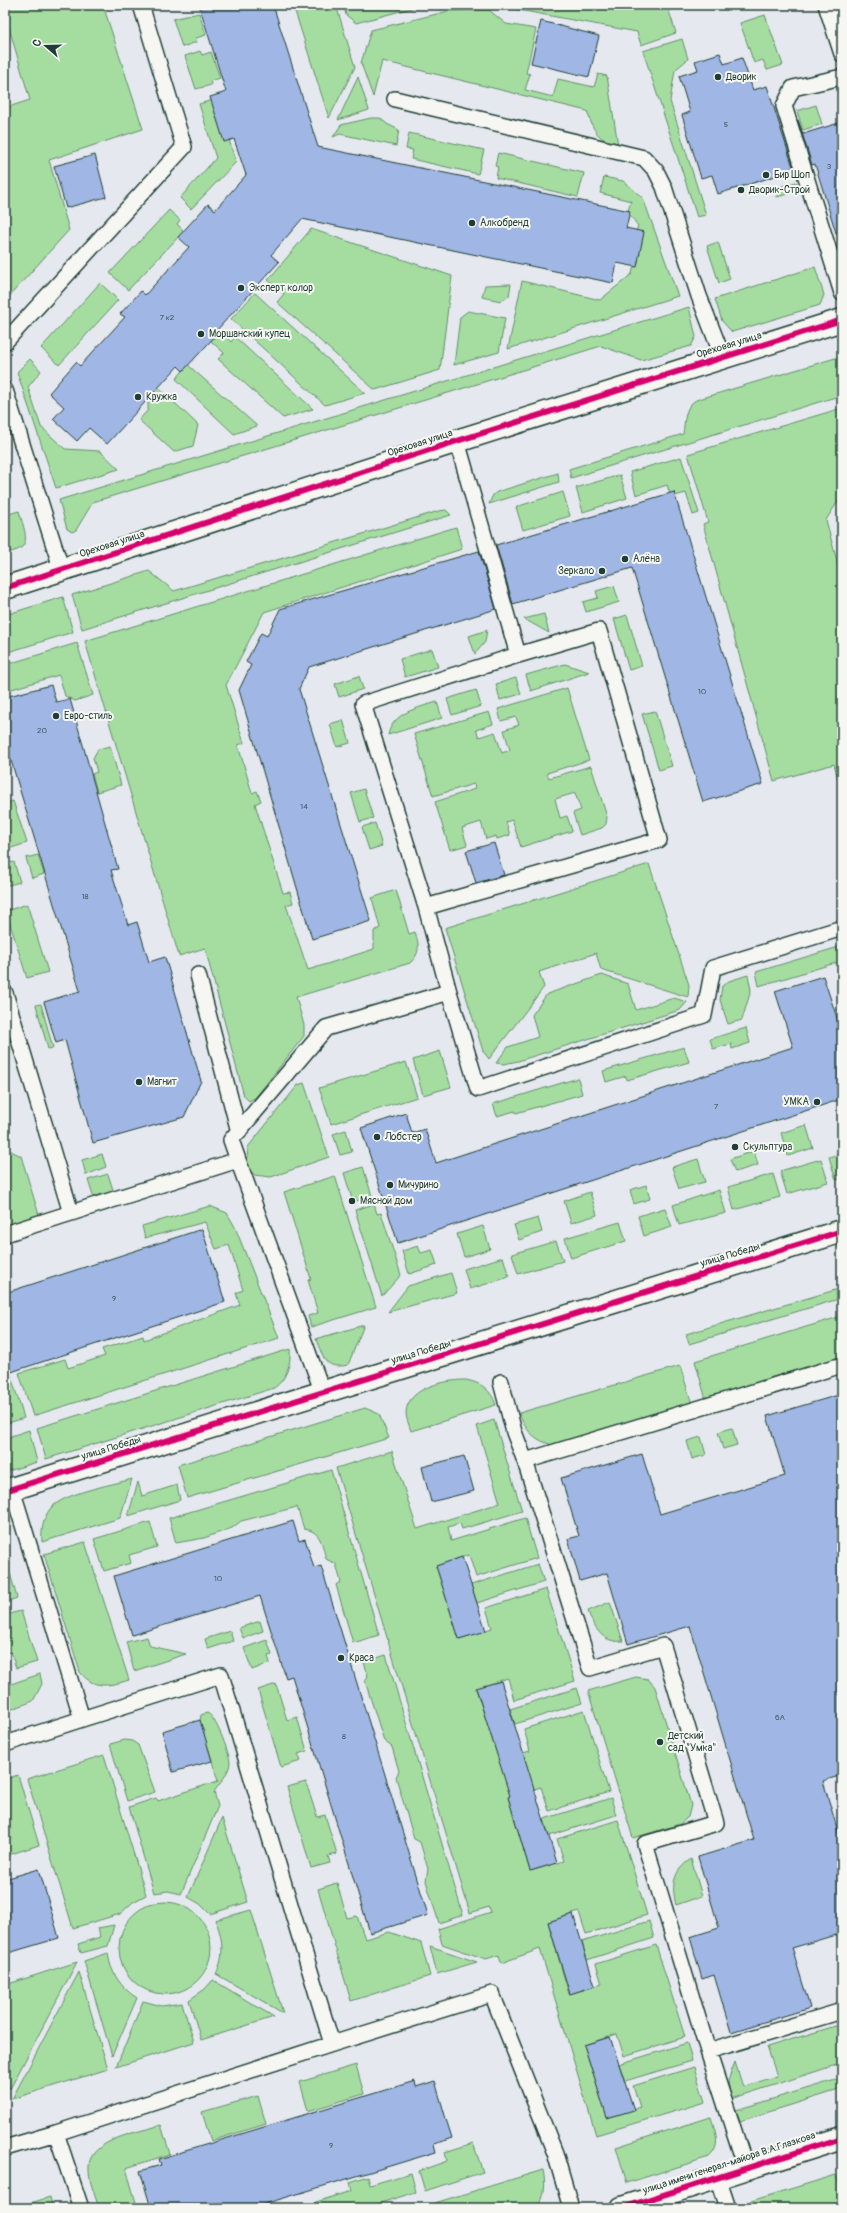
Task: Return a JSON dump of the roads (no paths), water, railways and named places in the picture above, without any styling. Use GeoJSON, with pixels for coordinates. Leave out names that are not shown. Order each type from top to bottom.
{"type":"FeatureCollection","features":[{"type":"Feature","properties":{"kind":"street","name":"Ореховая улица"},"geometry":{"type":"LineString","coordinates":[[5,588],[62,571],[457,441],[842,320]]}},
{"type":"Feature","properties":{"kind":"street","name":"улица Победы"},"geometry":{"type":"LineString","coordinates":[[8,1490],[842,1231]]}},
{"type":"Feature","properties":{"kind":"street","name":"улица имени генерал-майора В.А.Глазкова"},"geometry":{"type":"LineString","coordinates":[[622,2208],[842,2138]]}},
{"type":"Feature","properties":{"kind":"lane"},"geometry":{"type":"LineString","coordinates":[[5,342],[184,147],[141,5]]}},
{"type":"Feature","properties":{"kind":"lane"},"geometry":{"type":"LineString","coordinates":[[826,5],[842,54]]}},
{"type":"Feature","properties":{"kind":"lane"},"geometry":{"type":"LineString","coordinates":[[842,77],[793,88],[784,106],[842,293]]}},
{"type":"Feature","properties":{"kind":"lane"},"geometry":{"type":"LineString","coordinates":[[395,99],[644,158],[656,171],[664,187],[699,296],[723,358]]}},
{"type":"Feature","properties":{"kind":"lane"},"geometry":{"type":"LineString","coordinates":[[5,390],[62,571]]}},
{"type":"Feature","properties":{"kind":"lane"},"geometry":{"type":"LineString","coordinates":[[457,441],[518,655]]}},
{"type":"Feature","properties":{"kind":"lane"},"geometry":{"type":"LineString","coordinates":[[426,907],[659,840],[599,631],[363,704],[426,907],[449,992],[478,1089],[704,1015],[713,968],[842,928]]}},
{"type":"Feature","properties":{"kind":"lane"},"geometry":{"type":"LineString","coordinates":[[198,975],[239,1132]]}},
{"type":"Feature","properties":{"kind":"lane"},"geometry":{"type":"LineString","coordinates":[[323,1393],[232,1140],[326,1028],[449,992]]}},
{"type":"Feature","properties":{"kind":"lane"},"geometry":{"type":"LineString","coordinates":[[5,993],[71,1212]]}},
{"type":"Feature","properties":{"kind":"lane"},"geometry":{"type":"LineString","coordinates":[[5,1234],[238,1160]]}},
{"type":"Feature","properties":{"kind":"lane"},"geometry":{"type":"LineString","coordinates":[[525,1461],[842,1365]]}},
{"type":"Feature","properties":{"kind":"lane"},"geometry":{"type":"LineString","coordinates":[[501,1382],[514,1432],[525,1461],[590,1668],[663,1646],[716,1823],[645,1844],[708,2051],[746,2168]]}},
{"type":"Feature","properties":{"kind":"lane"},"geometry":{"type":"LineString","coordinates":[[8,1490],[82,1719]]}},
{"type":"Feature","properties":{"kind":"lane"},"geometry":{"type":"LineString","coordinates":[[5,1744],[221,1675],[332,2044]]}},
{"type":"Feature","properties":{"kind":"lane"},"geometry":{"type":"LineString","coordinates":[[5,2148],[492,1994],[555,2153],[571,2208]]}},
{"type":"Feature","properties":{"kind":"lane"},"geometry":{"type":"LineString","coordinates":[[708,2051],[842,2011]]}},
{"type":"Feature","properties":{"kind":"lane"},"geometry":{"type":"LineString","coordinates":[[56,2133],[81,2208]]}},
{"type":"Feature","properties":{"kind":"lane"},"geometry":{"type":"LineString","coordinates":[[718,2178],[728,2208]]}},
{"type":"Feature","properties":{"kind":"place","name":"Дворик"},"geometry":{"type":"Point","coordinates":[718,77]}},
{"type":"Feature","properties":{"kind":"place","name":"Бир Шоп"},"geometry":{"type":"Point","coordinates":[766,175]}},
{"type":"Feature","properties":{"kind":"place","name":"Дворик-Строй"},"geometry":{"type":"Point","coordinates":[741,190]}},
{"type":"Feature","properties":{"kind":"place","name":"Алкобренд"},"geometry":{"type":"Point","coordinates":[472,223]}},
{"type":"Feature","properties":{"kind":"place","name":"Эксперт колор"},"geometry":{"type":"Point","coordinates":[241,288]}},
{"type":"Feature","properties":{"kind":"place","name":"Моршанский купец"},"geometry":{"type":"Point","coordinates":[201,334]}},
{"type":"Feature","properties":{"kind":"place","name":"Кружка"},"geometry":{"type":"Point","coordinates":[138,397]}},
{"type":"Feature","properties":{"kind":"place","name":"Алёна"},"geometry":{"type":"Point","coordinates":[625,559]}},
{"type":"Feature","properties":{"kind":"place","name":"Зеркало"},"geometry":{"type":"Point","coordinates":[602,571]}},
{"type":"Feature","properties":{"kind":"place","name":"Евро-стиль"},"geometry":{"type":"Point","coordinates":[56,716]}},
{"type":"Feature","properties":{"kind":"place","name":"Магнит"},"geometry":{"type":"Point","coordinates":[139,1082]}},
{"type":"Feature","properties":{"kind":"place","name":"УМКА"},"geometry":{"type":"Point","coordinates":[817,1102]}},
{"type":"Feature","properties":{"kind":"place","name":"Лобстер"},"geometry":{"type":"Point","coordinates":[377,1137]}},
{"type":"Feature","properties":{"kind":"place","name":"Скульптура"},"geometry":{"type":"Point","coordinates":[735,1147]}},
{"type":"Feature","properties":{"kind":"place","name":"Мичурино"},"geometry":{"type":"Point","coordinates":[390,1185]}},
{"type":"Feature","properties":{"kind":"place","name":"Мясной дом"},"geometry":{"type":"Point","coordinates":[352,1201]}},
{"type":"Feature","properties":{"kind":"place","name":"Краса"},"geometry":{"type":"Point","coordinates":[341,1658]}},
{"type":"Feature","properties":{"kind":"place","name":"Детский сад \"Умка\""},"geometry":{"type":"Point","coordinates":[660,1742]}}]}
